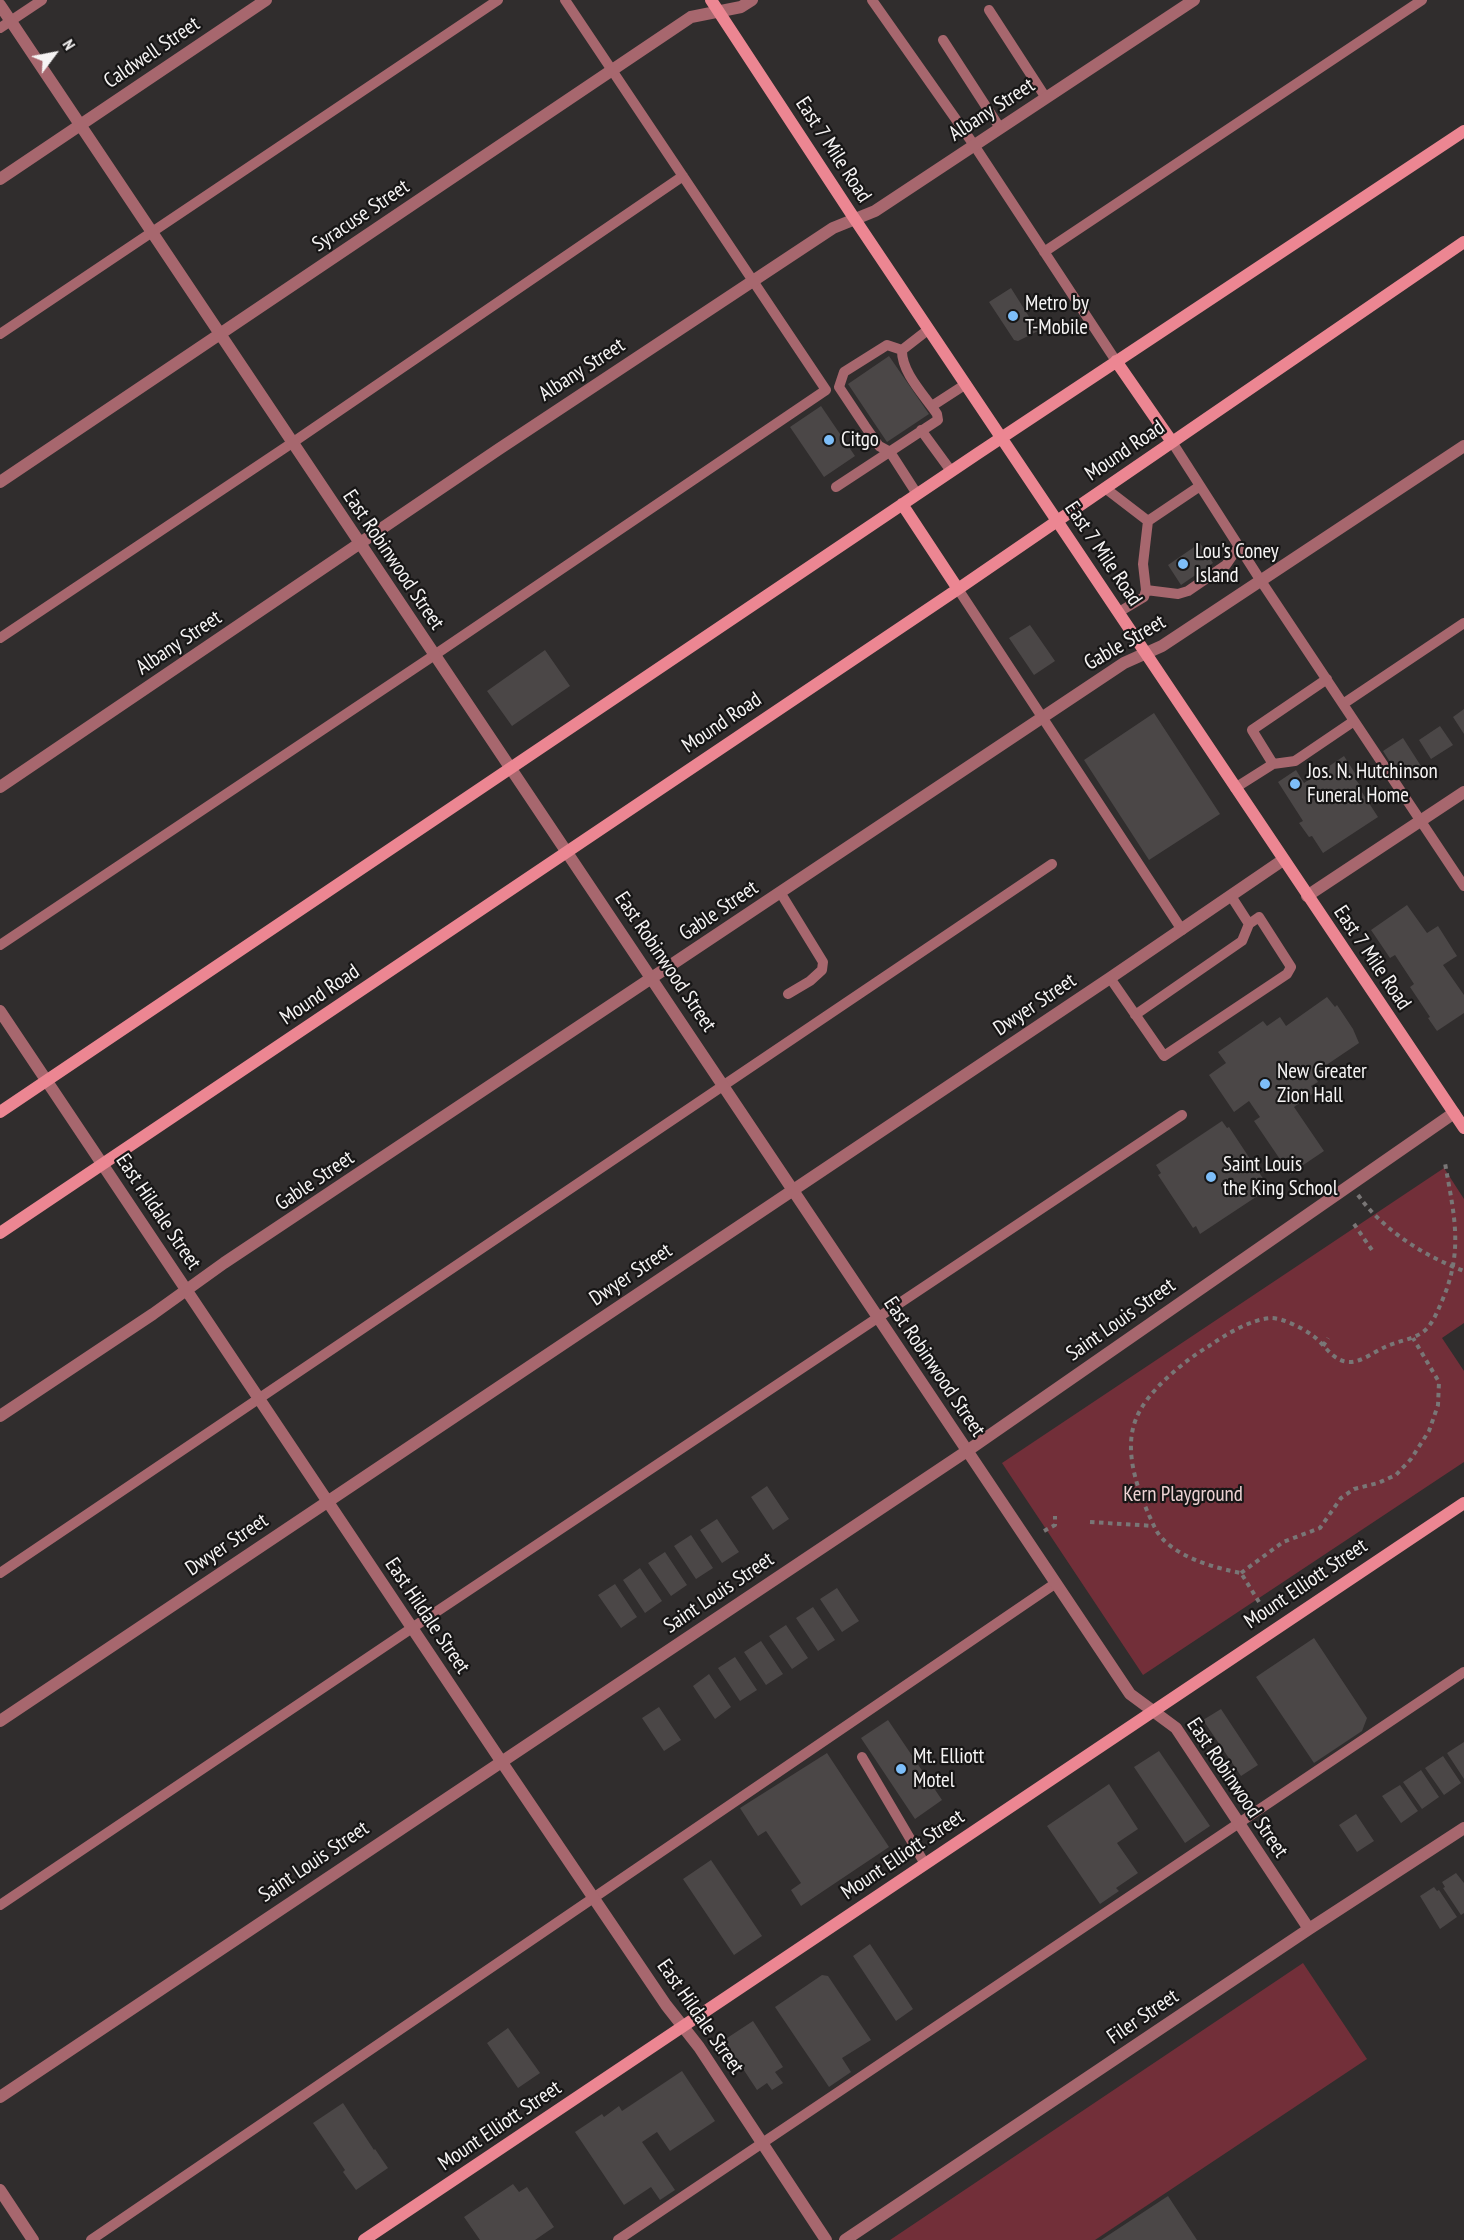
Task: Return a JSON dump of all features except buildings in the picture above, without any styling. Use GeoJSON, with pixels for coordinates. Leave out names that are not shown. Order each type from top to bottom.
{"type":"FeatureCollection","features":[{"type":"Feature","properties":{"kind":"main road","name":"East 7 Mile Road"},"geometry":{"type":"LineString","coordinates":[[711,0],[854,218],[1464,1128]]}},
{"type":"Feature","properties":{"kind":"main road"},"geometry":{"type":"LineString","coordinates":[[0,1112],[951,471],[1464,131]]}},
{"type":"Feature","properties":{"kind":"main road","name":"Mound Road"},"geometry":{"type":"LineString","coordinates":[[0,1233],[958,589],[1464,242]]}},
{"type":"Feature","properties":{"kind":"main road"},"geometry":{"type":"LineString","coordinates":[[1116,361],[1172,442]]}},
{"type":"Feature","properties":{"kind":"main road"},"geometry":{"type":"LineString","coordinates":[[902,504],[958,589]]}},
{"type":"Feature","properties":{"kind":"main road","name":"Mount Elliott Street"},"geometry":{"type":"LineString","coordinates":[[364,2240],[684,2028],[1151,1710],[1464,1503]]}},
{"type":"Feature","properties":{"kind":"street","name":"Caldwell Street"},"geometry":{"type":"LineString","coordinates":[[0,179],[266,0]]}},
{"type":"Feature","properties":{"kind":"street","name":"Syracuse Street"},"geometry":{"type":"LineString","coordinates":[[0,483],[691,17],[741,7],[752,0]]}},
{"type":"Feature","properties":{"kind":"street","name":"Albany Street"},"geometry":{"type":"LineString","coordinates":[[0,787],[508,442],[833,228],[874,211],[1194,0]]}},
{"type":"Feature","properties":{"kind":"street","name":"East Robinwood Street"},"geometry":{"type":"LineString","coordinates":[[0,5],[5,24],[80,125],[1130,1694],[1176,1728],[1309,1929]]}},
{"type":"Feature","properties":{"kind":"street","name":"Gable Street"},"geometry":{"type":"LineString","coordinates":[[0,1416],[1124,663],[1162,646],[1464,446]]}},
{"type":"Feature","properties":{"kind":"street"},"geometry":{"type":"LineString","coordinates":[[1307,896],[1464,792]]}},
{"type":"Feature","properties":{"kind":"street","name":"Dwyer Street"},"geometry":{"type":"LineString","coordinates":[[0,1721],[1182,930],[1283,860]]}},
{"type":"Feature","properties":{"kind":"street","name":"East Hildale Street"},"geometry":{"type":"LineString","coordinates":[[0,1011],[501,1761],[666,2005],[763,2143],[826,2240]]}},
{"type":"Feature","properties":{"kind":"street","name":"Saint Louis Street"},"geometry":{"type":"LineString","coordinates":[[0,2097],[967,1451],[1454,1113]]}},
{"type":"Feature","properties":{"kind":"street","name":"Filer Street"},"geometry":{"type":"LineString","coordinates":[[845,2240],[1309,1929],[1464,1828]]}},
{"type":"Feature","properties":{"kind":"street"},"geometry":{"type":"LineString","coordinates":[[0,2190],[33,2240]]}},
{"type":"Feature","properties":{"kind":"lane"},"geometry":{"type":"LineString","coordinates":[[5,24],[42,0]]}},
{"type":"Feature","properties":{"kind":"lane"},"geometry":{"type":"LineString","coordinates":[[0,334],[498,0]]}},
{"type":"Feature","properties":{"kind":"lane"},"geometry":{"type":"LineString","coordinates":[[0,945],[434,656],[826,390],[565,0]]}},
{"type":"Feature","properties":{"kind":"lane"},"geometry":{"type":"LineString","coordinates":[[872,0],[974,145],[1116,361]]}},
{"type":"Feature","properties":{"kind":"lane"},"geometry":{"type":"LineString","coordinates":[[1044,252],[1422,0]]}},
{"type":"Feature","properties":{"kind":"lane"},"geometry":{"type":"LineString","coordinates":[[989,10],[1046,98]]}},
{"type":"Feature","properties":{"kind":"lane"},"geometry":{"type":"LineString","coordinates":[[943,40],[1000,128]]}},
{"type":"Feature","properties":{"kind":"lane"},"geometry":{"type":"LineString","coordinates":[[0,638],[292,443],[683,176]]}},
{"type":"Feature","properties":{"kind":"lane"},"geometry":{"type":"LineString","coordinates":[[902,350],[929,329]]}},
{"type":"Feature","properties":{"kind":"lane"},"geometry":{"type":"LineString","coordinates":[[902,350],[887,345],[844,372],[839,387],[854,402],[869,423],[879,446],[890,452],[917,494]]}},
{"type":"Feature","properties":{"kind":"lane"},"geometry":{"type":"LineString","coordinates":[[836,487],[938,420],[932,406],[916,390],[903,370],[902,350]]}},
{"type":"Feature","properties":{"kind":"lane"},"geometry":{"type":"LineString","coordinates":[[932,406],[966,384]]}},
{"type":"Feature","properties":{"kind":"lane"},"geometry":{"type":"LineString","coordinates":[[921,430],[951,471]]}},
{"type":"Feature","properties":{"kind":"lane"},"geometry":{"type":"LineString","coordinates":[[1172,442],[1464,886]]}},
{"type":"Feature","properties":{"kind":"lane"},"geometry":{"type":"LineString","coordinates":[[1119,612],[1144,597],[1146,590],[1143,564],[1148,522],[1200,486]]}},
{"type":"Feature","properties":{"kind":"lane"},"geometry":{"type":"LineString","coordinates":[[1105,488],[1148,522]]}},
{"type":"Feature","properties":{"kind":"lane"},"geometry":{"type":"LineString","coordinates":[[1146,590],[1178,594],[1188,591],[1226,565],[1239,546]]}},
{"type":"Feature","properties":{"kind":"lane"},"geometry":{"type":"LineString","coordinates":[[958,589],[1182,930]]}},
{"type":"Feature","properties":{"kind":"lane"},"geometry":{"type":"LineString","coordinates":[[1343,704],[1464,623]]}},
{"type":"Feature","properties":{"kind":"lane"},"geometry":{"type":"LineString","coordinates":[[1273,764],[1252,730],[1327,680]]}},
{"type":"Feature","properties":{"kind":"lane"},"geometry":{"type":"LineString","coordinates":[[1235,788],[1273,764],[1295,761],[1354,721]]}},
{"type":"Feature","properties":{"kind":"lane"},"geometry":{"type":"LineString","coordinates":[[0,1573],[1052,864]]}},
{"type":"Feature","properties":{"kind":"lane"},"geometry":{"type":"LineString","coordinates":[[780,892],[823,962],[822,969],[810,981],[788,994]]}},
{"type":"Feature","properties":{"kind":"lane"},"geometry":{"type":"LineString","coordinates":[[1231,896],[1249,924]]}},
{"type":"Feature","properties":{"kind":"lane"},"geometry":{"type":"LineString","coordinates":[[1110,978],[1135,1015],[1164,1056],[1287,974],[1291,967],[1259,917],[1249,924],[1242,941],[1135,1015]]}},
{"type":"Feature","properties":{"kind":"lane"},"geometry":{"type":"LineString","coordinates":[[0,1905],[1182,1115]]}},
{"type":"Feature","properties":{"kind":"lane"},"geometry":{"type":"LineString","coordinates":[[91,2240],[1056,1583]]}},
{"type":"Feature","properties":{"kind":"lane"},"geometry":{"type":"LineString","coordinates":[[618,2240],[1464,1672]]}},
{"type":"Feature","properties":{"kind":"lane"},"geometry":{"type":"LineString","coordinates":[[862,1757],[925,1864]]}},
{"type":"Feature","properties":{"kind":"path"},"geometry":{"type":"LineString","coordinates":[[1259,1602],[1241,1573],[1217,1568],[1192,1558],[1172,1547],[1157,1534],[1143,1503],[1132,1457],[1135,1419],[1148,1398],[1202,1350],[1229,1333],[1263,1320],[1271,1318],[1289,1323],[1313,1336],[1335,1358],[1349,1362],[1364,1358],[1400,1340],[1413,1338],[1424,1331],[1434,1318],[1444,1295],[1453,1266],[1457,1235],[1445,1163]]}},
{"type":"Feature","properties":{"kind":"path"},"geometry":{"type":"LineString","coordinates":[[1350,1185],[1371,1213],[1442,1263],[1464,1271]]}},
{"type":"Feature","properties":{"kind":"path"},"geometry":{"type":"LineString","coordinates":[[1354,1224],[1374,1252]]}},
{"type":"Feature","properties":{"kind":"path"},"geometry":{"type":"LineString","coordinates":[[1323,1346],[1328,1338]]}},
{"type":"Feature","properties":{"kind":"path"},"geometry":{"type":"LineString","coordinates":[[1241,1573],[1283,1542],[1320,1528],[1341,1498],[1354,1489],[1378,1483],[1396,1475],[1411,1459],[1429,1431],[1438,1405],[1439,1382],[1413,1338]]}},
{"type":"Feature","properties":{"kind":"path"},"geometry":{"type":"LineString","coordinates":[[1044,1531],[1055,1526],[1055,1516]]}},
{"type":"Feature","properties":{"kind":"path"},"geometry":{"type":"LineString","coordinates":[[1090,1522],[1154,1526]]}},
{"type":"Feature","properties":{"kind":"green space","name":"Kern Playground"},"geometry":{"type":"Polygon","coordinates":[[[1444,1168],[1464,1199],[1464,1323],[1442,1338],[1464,1371],[1464,1462],[1143,1675],[1002,1463],[1444,1168]]]}},
{"type":"Feature","properties":{"kind":"green space"},"geometry":{"type":"Polygon","coordinates":[[[1303,1963],[1367,2059],[1095,2240],[890,2240],[1303,1963]]]}},
{"type":"Feature","properties":{"kind":"place","name":"Metro by T-Mobile"},"geometry":{"type":"Point","coordinates":[1013,316]}},
{"type":"Feature","properties":{"kind":"place","name":"Citgo"},"geometry":{"type":"Point","coordinates":[829,440]}},
{"type":"Feature","properties":{"kind":"place","name":"Lou's Coney Island"},"geometry":{"type":"Point","coordinates":[1183,564]}},
{"type":"Feature","properties":{"kind":"place","name":"Jos. N. Hutchinson Funeral Home"},"geometry":{"type":"Point","coordinates":[1295,784]}},
{"type":"Feature","properties":{"kind":"place","name":"New Greater Zion Hall"},"geometry":{"type":"Point","coordinates":[1265,1084]}},
{"type":"Feature","properties":{"kind":"place","name":"Saint Louis the King School"},"geometry":{"type":"Point","coordinates":[1211,1177]}},
{"type":"Feature","properties":{"kind":"place","name":"Mt. Elliott Motel"},"geometry":{"type":"Point","coordinates":[901,1769]}}]}
